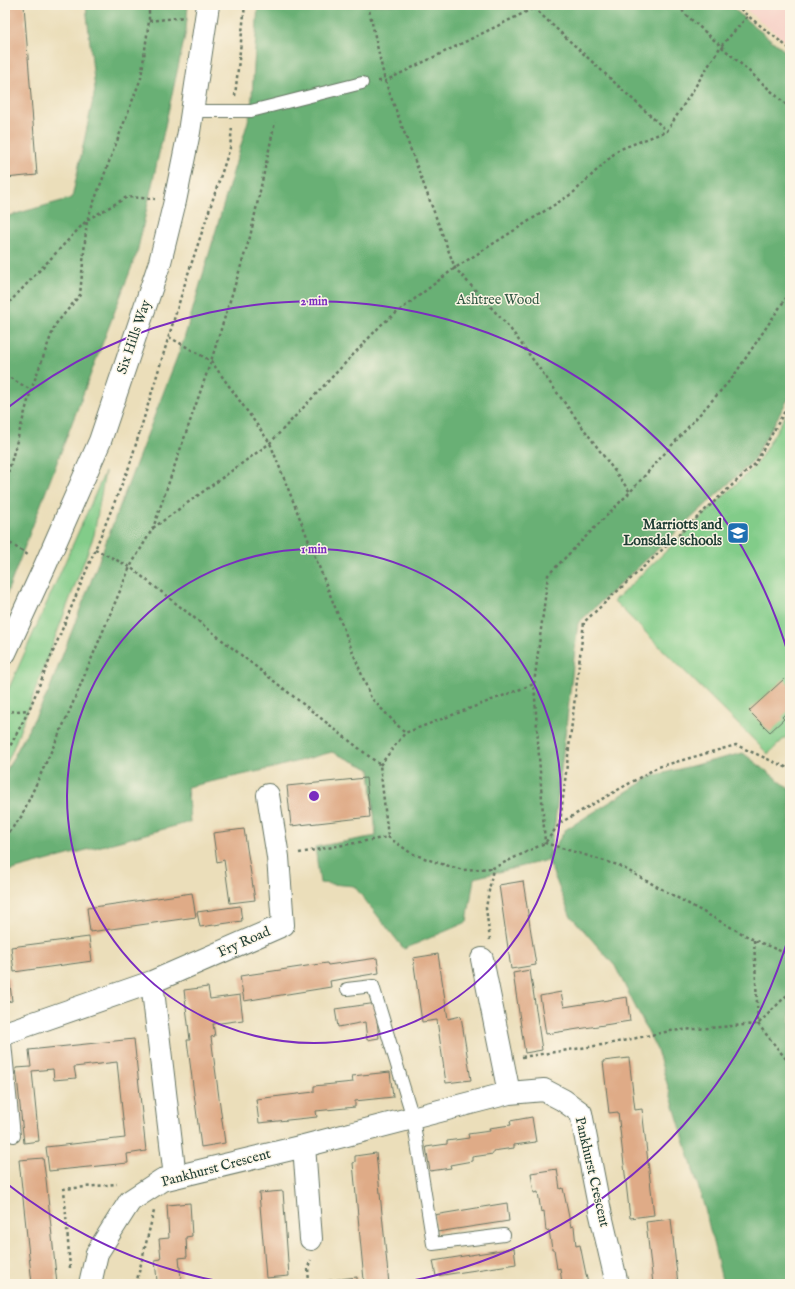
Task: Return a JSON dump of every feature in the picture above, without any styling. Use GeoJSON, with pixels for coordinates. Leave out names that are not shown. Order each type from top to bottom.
{"type":"FeatureCollection","features":[{"type":"Feature","properties":{"kind":"street","name":"Six Hills Way"},"geometry":{"type":"LineString","coordinates":[[5,653],[100,441],[160,262],[175,201],[192,111],[207,10]]}},
{"type":"Feature","properties":{"kind":"street","name":"Fry Road"},"geometry":{"type":"LineString","coordinates":[[5,1033],[152,982],[283,924],[278,857],[268,795]]}},
{"type":"Feature","properties":{"kind":"street"},"geometry":{"type":"LineString","coordinates":[[482,959],[509,1092]]}},
{"type":"Feature","properties":{"kind":"street"},"geometry":{"type":"LineString","coordinates":[[152,982],[175,1177]]}},
{"type":"Feature","properties":{"kind":"street","name":"Pankhurst Crescent"},"geometry":{"type":"LineString","coordinates":[[90,1284],[97,1253],[130,1201],[162,1180],[304,1146],[509,1092],[544,1090],[563,1100],[581,1113],[600,1212],[617,1284]]}},
{"type":"Feature","properties":{"kind":"street"},"geometry":{"type":"LineString","coordinates":[[304,1146],[311,1239]]}},
{"type":"Feature","properties":{"kind":"lane"},"geometry":{"type":"LineString","coordinates":[[192,111],[251,111],[362,84]]}},
{"type":"Feature","properties":{"kind":"lane"},"geometry":{"type":"LineString","coordinates":[[347,989],[373,986],[413,1118],[433,1244],[504,1235]]}},
{"type":"Feature","properties":{"kind":"lane"},"geometry":{"type":"LineString","coordinates":[[5,1043],[14,1136]]}},
{"type":"Feature","properties":{"kind":"path"},"geometry":{"type":"LineString","coordinates":[[5,484],[31,390],[55,325],[80,295],[87,220],[141,78],[149,21],[149,5]]}},
{"type":"Feature","properties":{"kind":"path"},"geometry":{"type":"LineString","coordinates":[[5,756],[29,710],[129,467],[168,338],[230,148],[245,5]]}},
{"type":"Feature","properties":{"kind":"path"},"geometry":{"type":"LineString","coordinates":[[368,5],[385,80],[455,268],[509,327],[630,492]]}},
{"type":"Feature","properties":{"kind":"path"},"geometry":{"type":"LineString","coordinates":[[362,84],[385,80],[538,5]]}},
{"type":"Feature","properties":{"kind":"path"},"geometry":{"type":"LineString","coordinates":[[679,5],[684,13],[790,108]]}},
{"type":"Feature","properties":{"kind":"path"},"geometry":{"type":"LineString","coordinates":[[736,5],[790,49]]}},
{"type":"Feature","properties":{"kind":"path"},"geometry":{"type":"LineString","coordinates":[[534,8],[666,131]]}},
{"type":"Feature","properties":{"kind":"path"},"geometry":{"type":"LineString","coordinates":[[149,21],[207,10]]}},
{"type":"Feature","properties":{"kind":"path"},"geometry":{"type":"LineString","coordinates":[[153,528],[270,443],[382,324],[455,268],[573,193],[618,150],[666,131],[721,46],[748,16]]}},
{"type":"Feature","properties":{"kind":"path"},"geometry":{"type":"LineString","coordinates":[[5,837],[21,817],[48,759],[130,567],[153,528],[211,361],[250,236],[279,104]]}},
{"type":"Feature","properties":{"kind":"path"},"geometry":{"type":"LineString","coordinates":[[5,307],[87,220],[126,197],[175,201]]}},
{"type":"Feature","properties":{"kind":"path"},"geometry":{"type":"LineString","coordinates":[[545,843],[534,684],[548,575],[630,492],[733,377],[790,292]]}},
{"type":"Feature","properties":{"kind":"path"},"geometry":{"type":"LineString","coordinates":[[168,338],[211,361],[270,443],[371,698],[405,733]]}},
{"type":"Feature","properties":{"kind":"path"},"geometry":{"type":"LineString","coordinates":[[5,375],[31,390]]}},
{"type":"Feature","properties":{"kind":"path"},"geometry":{"type":"LineString","coordinates":[[560,823],[584,622],[755,464],[790,402]]}},
{"type":"Feature","properties":{"kind":"path"},"geometry":{"type":"LineString","coordinates":[[5,540],[45,566]]}},
{"type":"Feature","properties":{"kind":"path"},"geometry":{"type":"LineString","coordinates":[[95,549],[130,567],[380,765]]}},
{"type":"Feature","properties":{"kind":"path"},"geometry":{"type":"LineString","coordinates":[[388,837],[380,765],[405,733],[534,684]]}},
{"type":"Feature","properties":{"kind":"path"},"geometry":{"type":"LineString","coordinates":[[5,712],[29,710]]}},
{"type":"Feature","properties":{"kind":"path"},"geometry":{"type":"LineString","coordinates":[[278,857],[388,837],[411,853],[435,862],[463,870],[493,868],[545,843],[560,823],[658,767],[736,745],[790,769]]}},
{"type":"Feature","properties":{"kind":"path"},"geometry":{"type":"LineString","coordinates":[[545,843],[618,865],[754,940],[790,955]]}},
{"type":"Feature","properties":{"kind":"path"},"geometry":{"type":"LineString","coordinates":[[482,959],[491,945],[486,908],[493,868]]}},
{"type":"Feature","properties":{"kind":"path"},"geometry":{"type":"LineString","coordinates":[[754,940],[758,1024],[790,1064]]}},
{"type":"Feature","properties":{"kind":"path"},"geometry":{"type":"LineString","coordinates":[[503,1060],[608,1044],[670,1031],[758,1024],[790,992]]}},
{"type":"Feature","properties":{"kind":"shaded area"},"geometry":{"type":"Polygon","coordinates":[[[742,5],[790,5],[790,45],[750,13],[742,5]]]}},
{"type":"Feature","properties":{"kind":"green space"},"geometry":{"type":"Polygon","coordinates":[[[86,5],[188,5],[186,31],[137,253],[5,598],[5,217],[72,198],[95,90],[86,5]]]}},
{"type":"Feature","properties":{"kind":"green space","name":"Ashtree Wood"},"geometry":{"type":"Polygon","coordinates":[[[258,5],[730,5],[790,55],[790,396],[752,462],[578,623],[555,822],[548,858],[565,830],[652,776],[743,753],[790,789],[790,1284],[723,1284],[705,1209],[657,1050],[615,966],[570,915],[548,860],[474,878],[467,922],[404,949],[354,886],[320,883],[315,847],[376,836],[370,769],[332,752],[269,769],[187,787],[190,822],[5,872],[5,773],[48,693],[184,339],[251,111],[258,5]]]}},
{"type":"Feature","properties":{"kind":"green space","name":"Marriotts and Lonsdale schools"},"geometry":{"type":"Polygon","coordinates":[[[790,408],[790,733],[768,754],[614,601],[756,465],[790,408]]]}},
{"type":"Feature","properties":{"kind":"green space"},"geometry":{"type":"Polygon","coordinates":[[[105,472],[94,535],[11,754],[5,766],[5,697],[105,472]]]}},
{"type":"Feature","properties":{"kind":"building"},"geometry":{"type":"Polygon","coordinates":[[[5,5],[24,5],[37,175],[5,178],[5,164],[9,164],[5,106],[5,5]]]}},
{"type":"Feature","properties":{"kind":"building"},"geometry":{"type":"Polygon","coordinates":[[[784,679],[790,685],[790,709],[782,717],[784,719],[770,732],[749,711],[784,679]]]}},
{"type":"Feature","properties":{"kind":"building"},"geometry":{"type":"Polygon","coordinates":[[[366,778],[370,817],[291,826],[287,786],[366,778]]]}},
{"type":"Feature","properties":{"kind":"building"},"geometry":{"type":"Polygon","coordinates":[[[244,829],[255,900],[230,903],[224,860],[217,862],[213,833],[244,829]]]}},
{"type":"Feature","properties":{"kind":"building"},"geometry":{"type":"Polygon","coordinates":[[[523,881],[536,965],[511,969],[499,885],[523,881]]]}},
{"type":"Feature","properties":{"kind":"building"},"geometry":{"type":"Polygon","coordinates":[[[192,893],[196,917],[90,932],[87,908],[192,893]]]}},
{"type":"Feature","properties":{"kind":"building"},"geometry":{"type":"Polygon","coordinates":[[[240,906],[242,921],[200,927],[197,912],[240,906]]]}},
{"type":"Feature","properties":{"kind":"building"},"geometry":{"type":"Polygon","coordinates":[[[89,937],[92,961],[14,972],[11,947],[89,937]]]}},
{"type":"Feature","properties":{"kind":"building"},"geometry":{"type":"Polygon","coordinates":[[[438,954],[448,1019],[461,1016],[471,1080],[446,1083],[437,1020],[422,1022],[413,958],[438,954]]]}},
{"type":"Feature","properties":{"kind":"building"},"geometry":{"type":"Polygon","coordinates":[[[377,958],[379,973],[330,981],[331,987],[244,1001],[240,976],[327,963],[328,965],[377,958]]]}},
{"type":"Feature","properties":{"kind":"building"},"geometry":{"type":"Polygon","coordinates":[[[530,970],[542,1050],[525,1053],[513,973],[530,970]]]}},
{"type":"Feature","properties":{"kind":"building"},"geometry":{"type":"Polygon","coordinates":[[[5,977],[9,977],[12,1001],[5,1002],[5,977]]]}},
{"type":"Feature","properties":{"kind":"building"},"geometry":{"type":"Polygon","coordinates":[[[208,987],[210,999],[240,995],[243,1020],[213,1024],[215,1036],[211,1037],[225,1143],[201,1147],[187,1040],[190,1040],[184,990],[208,987]]]}},
{"type":"Feature","properties":{"kind":"building"},"geometry":{"type":"Polygon","coordinates":[[[561,992],[564,1007],[627,997],[630,1021],[546,1034],[540,996],[561,992]]]}},
{"type":"Feature","properties":{"kind":"building"},"geometry":{"type":"Polygon","coordinates":[[[377,1003],[379,1038],[367,1040],[365,1022],[338,1027],[335,1009],[377,1003]]]}},
{"type":"Feature","properties":{"kind":"building"},"geometry":{"type":"Polygon","coordinates":[[[134,1039],[146,1151],[127,1154],[128,1163],[49,1171],[46,1147],[125,1138],[117,1062],[74,1067],[76,1078],[54,1080],[53,1069],[32,1071],[39,1141],[24,1143],[16,1068],[31,1067],[29,1050],[134,1039]]]}},
{"type":"Feature","properties":{"kind":"building"},"geometry":{"type":"Polygon","coordinates":[[[629,1058],[635,1110],[642,1109],[654,1215],[630,1218],[618,1112],[609,1113],[603,1061],[629,1058]]]}},
{"type":"Feature","properties":{"kind":"building"},"geometry":{"type":"Polygon","coordinates":[[[390,1072],[393,1097],[355,1101],[355,1107],[316,1111],[317,1117],[259,1123],[256,1099],[314,1092],[314,1086],[353,1082],[352,1076],[390,1072]]]}},
{"type":"Feature","properties":{"kind":"building"},"geometry":{"type":"Polygon","coordinates":[[[532,1117],[536,1142],[514,1145],[514,1148],[493,1151],[493,1154],[472,1157],[472,1161],[450,1165],[451,1168],[430,1171],[426,1147],[447,1144],[447,1141],[469,1138],[468,1134],[490,1131],[489,1128],[511,1125],[510,1121],[532,1117]]]}},
{"type":"Feature","properties":{"kind":"building"},"geometry":{"type":"Polygon","coordinates":[[[376,1153],[389,1284],[314,1284],[314,1282],[357,1277],[357,1281],[364,1280],[353,1163],[355,1162],[355,1156],[376,1153]]]}},
{"type":"Feature","properties":{"kind":"building"},"geometry":{"type":"Polygon","coordinates":[[[43,1158],[57,1284],[32,1284],[19,1160],[43,1158]]]}},
{"type":"Feature","properties":{"kind":"building"},"geometry":{"type":"Polygon","coordinates":[[[557,1169],[560,1189],[563,1188],[571,1227],[574,1226],[576,1246],[580,1245],[588,1284],[562,1284],[560,1268],[557,1269],[549,1230],[546,1231],[544,1211],[541,1212],[538,1192],[534,1193],[531,1173],[557,1169]]]}},
{"type":"Feature","properties":{"kind":"building"},"geometry":{"type":"Polygon","coordinates":[[[283,1191],[289,1276],[266,1278],[259,1193],[283,1191]]]}},
{"type":"Feature","properties":{"kind":"building"},"geometry":{"type":"Polygon","coordinates":[[[190,1203],[192,1236],[186,1237],[187,1257],[179,1258],[181,1279],[174,1280],[174,1284],[150,1284],[150,1281],[157,1281],[155,1260],[161,1259],[159,1239],[169,1238],[167,1205],[190,1203]]]}},
{"type":"Feature","properties":{"kind":"building"},"geometry":{"type":"Polygon","coordinates":[[[507,1203],[509,1221],[437,1232],[434,1215],[507,1203]]]}},
{"type":"Feature","properties":{"kind":"building"},"geometry":{"type":"Polygon","coordinates":[[[671,1219],[678,1284],[653,1284],[646,1222],[671,1219]]]}},
{"type":"Feature","properties":{"kind":"building"},"geometry":{"type":"Polygon","coordinates":[[[514,1248],[516,1264],[436,1276],[433,1261],[514,1248]]]}},
{"type":"Feature","properties":{"kind":"place","name":"Marriotts and Lonsdale schools"},"geometry":{"type":"Point","coordinates":[738,533]}}]}
